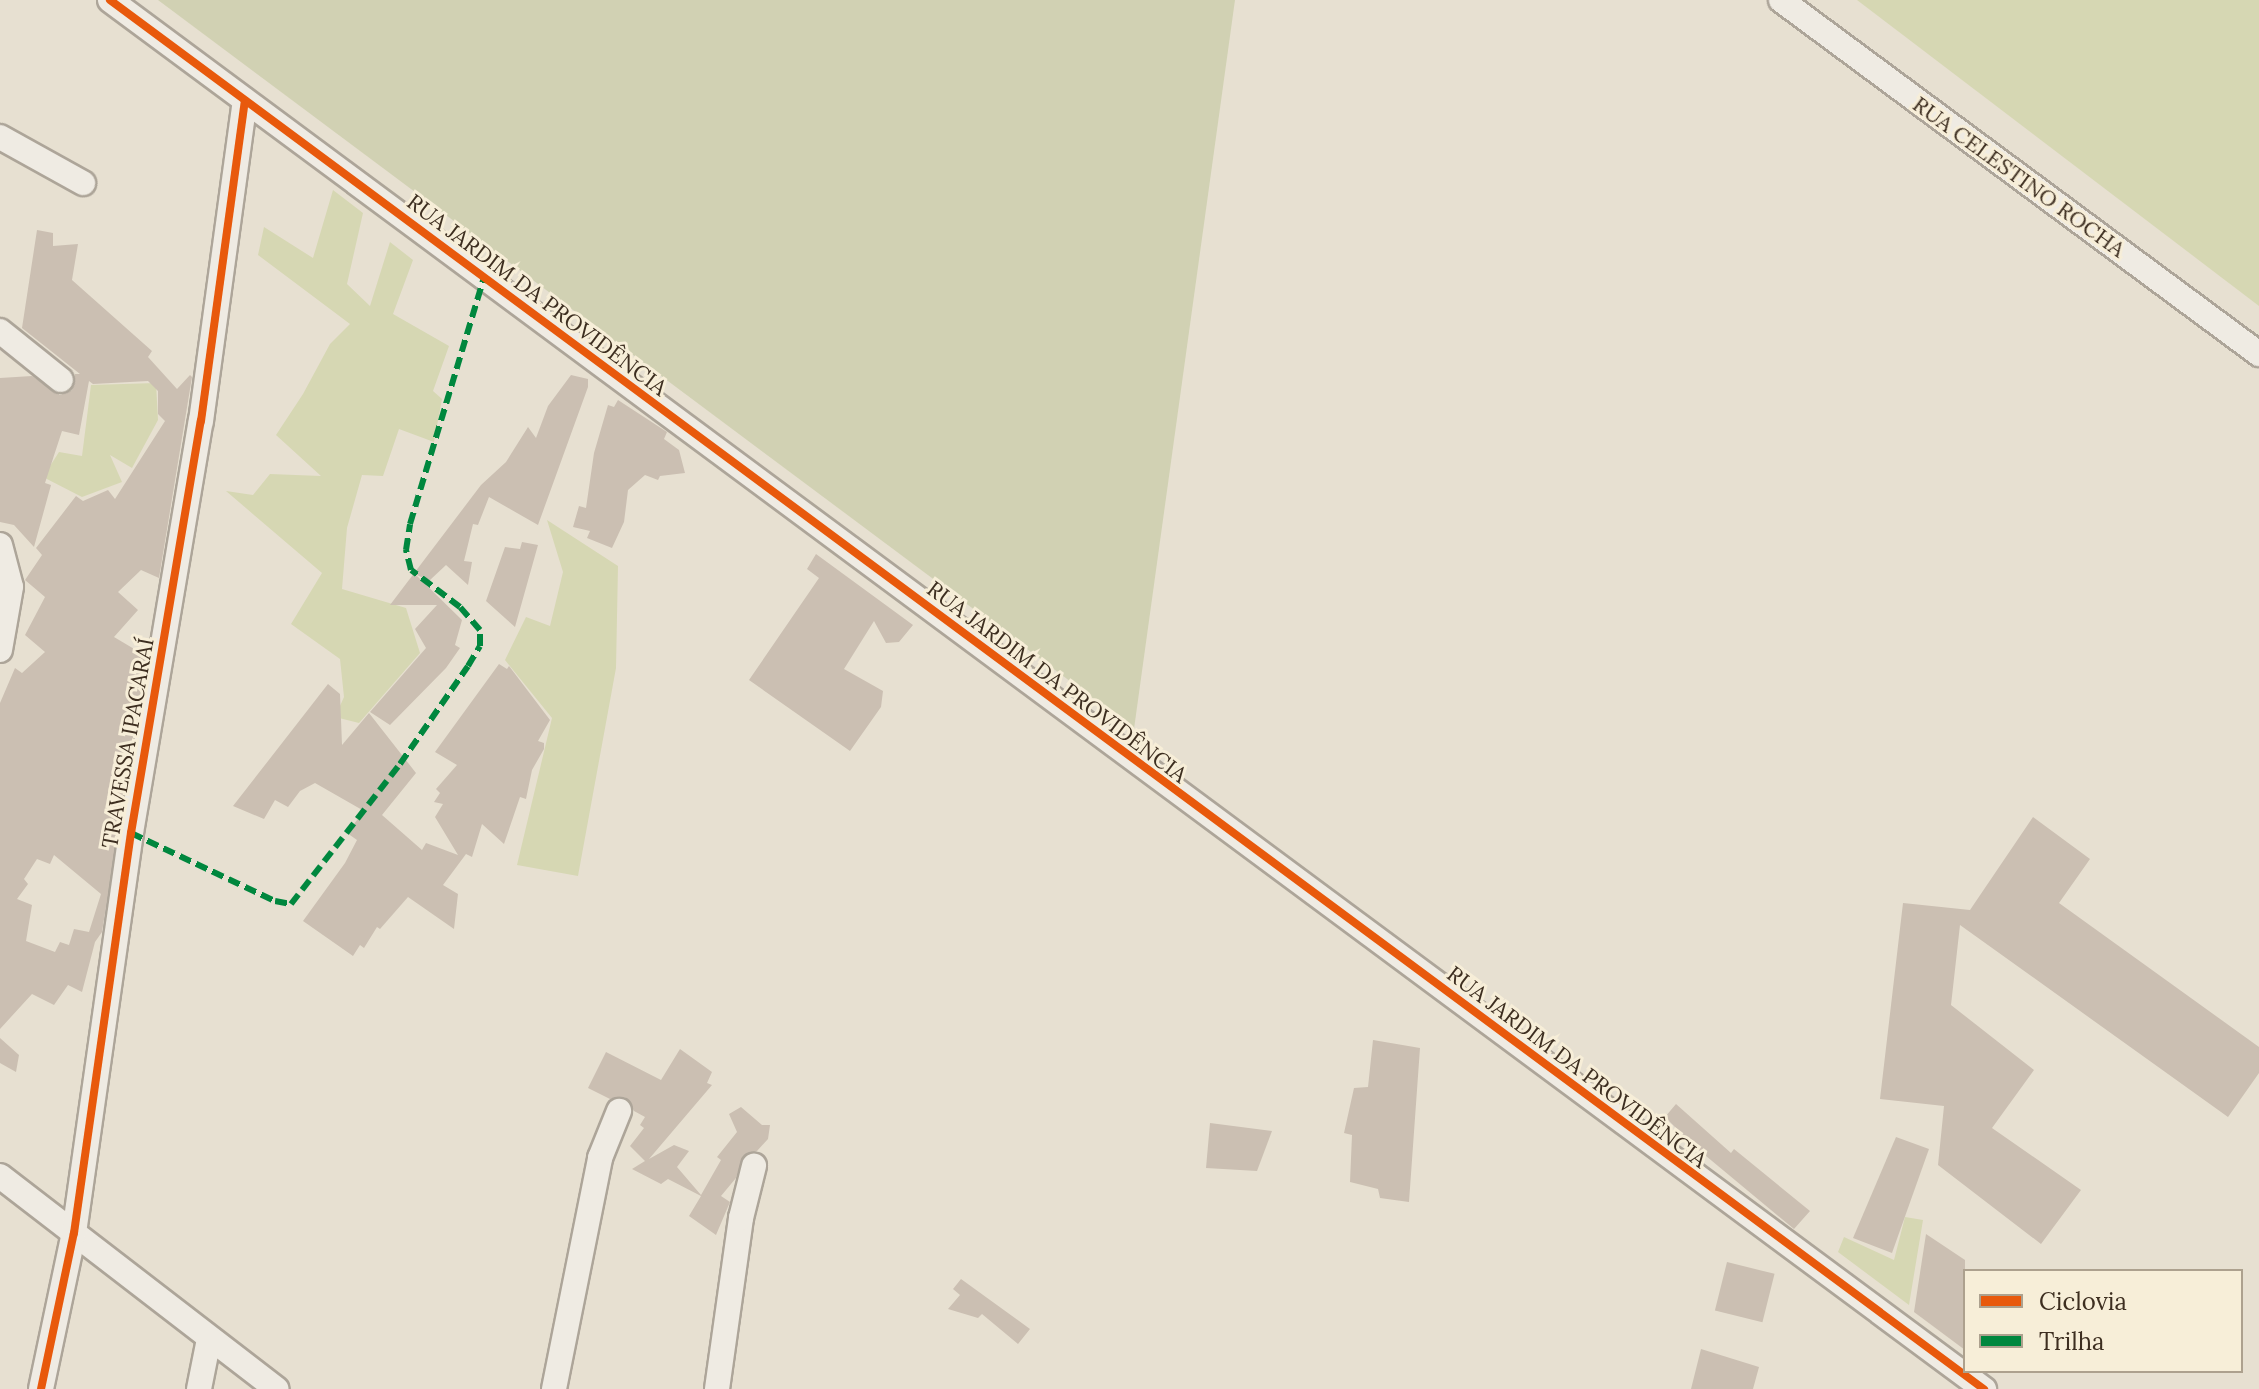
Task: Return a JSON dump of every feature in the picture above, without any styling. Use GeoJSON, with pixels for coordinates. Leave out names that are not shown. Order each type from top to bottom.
{"type":"FeatureCollection","features":[{"type":"Feature","properties":{"kind":"street","name":"RUA JARDIM DA PROVIDÊNCIA"},"geometry":{"type":"LineString","coordinates":[[110,0],[1984,1389]]}},
{"type":"Feature","properties":{"kind":"street","name":"RUA CELESTINO ROCHA"},"geometry":{"type":"LineString","coordinates":[[1781,0],[2259,354]]}},
{"type":"Feature","properties":{"kind":"street","name":"TRAVESSA IPACARAÍ"},"geometry":{"type":"LineString","coordinates":[[41,1389],[74,1233],[131,833],[201,421],[245,101]]}},
{"type":"Feature","properties":{"kind":"street"},"geometry":{"type":"LineString","coordinates":[[0,137],[83,183]]}},
{"type":"Feature","properties":{"kind":"street"},"geometry":{"type":"LineString","coordinates":[[0,331],[61,380]]}},
{"type":"Feature","properties":{"kind":"street"},"geometry":{"type":"LineString","coordinates":[[0,650],[11,587],[1,546]]}},
{"type":"Feature","properties":{"kind":"street"},"geometry":{"type":"LineString","coordinates":[[554,1389],[600,1158],[619,1111]]}},
{"type":"Feature","properties":{"kind":"street"},"geometry":{"type":"LineString","coordinates":[[717,1389],[741,1218],[754,1166]]}},
{"type":"Feature","properties":{"kind":"street"},"geometry":{"type":"LineString","coordinates":[[0,1176],[277,1389]]}},
{"type":"Feature","properties":{"kind":"street"},"geometry":{"type":"LineString","coordinates":[[199,1389],[209,1339]]}},
{"type":"Feature","properties":{"kind":"green space"},"geometry":{"type":"Polygon","coordinates":[[[158,0],[1235,0],[1134,729],[158,0]]]}},
{"type":"Feature","properties":{"kind":"green space"},"geometry":{"type":"Polygon","coordinates":[[[1857,0],[2259,0],[2259,306],[1857,0]]]}},
{"type":"Feature","properties":{"kind":"green space"},"geometry":{"type":"Polygon","coordinates":[[[333,190],[363,213],[347,284],[370,306],[390,242],[413,260],[393,314],[449,346],[433,391],[442,399],[434,442],[399,429],[383,476],[362,475],[347,528],[342,589],[406,608],[420,653],[359,723],[335,717],[344,697],[340,659],[291,624],[322,573],[226,491],[253,495],[270,474],[321,476],[276,435],[330,344],[350,324],[258,255],[264,227],[313,258],[333,190]]]}},
{"type":"Feature","properties":{"kind":"green space"},"geometry":{"type":"Polygon","coordinates":[[[156,383],[158,420],[132,468],[110,455],[122,482],[82,497],[43,477],[59,452],[82,456],[91,385],[156,383]]]}},
{"type":"Feature","properties":{"kind":"green space"},"geometry":{"type":"Polygon","coordinates":[[[547,520],[618,566],[616,668],[578,876],[517,865],[552,718],[505,660],[526,617],[550,626],[563,572],[547,520]]]}},
{"type":"Feature","properties":{"kind":"green space"},"geometry":{"type":"Polygon","coordinates":[[[1905,1217],[1923,1220],[1909,1305],[1838,1252],[1844,1237],[1894,1260],[1905,1217]]]}},
{"type":"Feature","properties":{"kind":"building"},"geometry":{"type":"Polygon","coordinates":[[[37,230],[53,233],[53,246],[78,244],[72,280],[152,351],[148,357],[177,389],[190,375],[192,377],[159,578],[141,570],[118,592],[138,610],[114,637],[146,656],[102,932],[95,942],[82,992],[68,985],[54,1005],[32,994],[0,1029],[0,703],[15,668],[22,673],[45,652],[25,635],[45,597],[25,580],[42,555],[36,548],[76,496],[83,501],[108,490],[115,499],[165,421],[158,414],[158,391],[148,381],[93,384],[89,381],[79,435],[62,431],[45,483],[51,485],[34,547],[14,525],[0,522],[0,378],[32,376],[60,395],[72,390],[75,374],[80,374],[22,328],[37,230]],[[54,855],[50,864],[37,859],[24,879],[28,884],[17,899],[32,905],[26,941],[55,952],[60,942],[69,945],[74,929],[89,932],[101,894],[54,855]]]}},
{"type":"Feature","properties":{"kind":"building"},"geometry":{"type":"Polygon","coordinates":[[[571,375],[588,379],[588,387],[538,525],[489,497],[478,525],[473,524],[464,561],[472,562],[468,585],[446,565],[429,581],[415,574],[462,620],[455,645],[460,648],[446,668],[390,725],[370,712],[426,648],[415,629],[437,605],[390,605],[481,485],[506,462],[528,427],[536,438],[548,406],[571,375]]]}},
{"type":"Feature","properties":{"kind":"building"},"geometry":{"type":"Polygon","coordinates":[[[618,400],[667,432],[664,439],[679,450],[685,473],[660,476],[658,480],[645,475],[628,490],[624,522],[612,548],[587,538],[590,531],[573,527],[579,506],[586,508],[594,453],[608,405],[614,407],[618,400]]]}},
{"type":"Feature","properties":{"kind":"building"},"geometry":{"type":"Polygon","coordinates":[[[522,542],[538,545],[515,627],[486,601],[505,547],[520,549],[522,542]]]}},
{"type":"Feature","properties":{"kind":"building"},"geometry":{"type":"Polygon","coordinates":[[[816,554],[913,625],[899,642],[886,643],[874,621],[844,669],[883,691],[881,707],[850,751],[749,680],[819,578],[807,569],[816,554]]]}},
{"type":"Feature","properties":{"kind":"building"},"geometry":{"type":"Polygon","coordinates":[[[499,664],[507,669],[509,666],[550,720],[538,741],[544,743],[544,749],[532,770],[526,799],[520,797],[504,844],[482,824],[472,857],[466,854],[443,885],[458,894],[454,929],[408,897],[380,929],[377,927],[364,948],[360,945],[353,956],[303,921],[345,863],[357,840],[347,833],[364,811],[315,783],[300,791],[288,807],[275,800],[264,819],[233,806],[328,684],[340,694],[342,745],[369,713],[416,773],[382,815],[422,850],[426,843],[458,855],[435,817],[443,804],[434,802],[440,793],[436,789],[457,765],[435,752],[499,664]]]}},
{"type":"Feature","properties":{"kind":"building"},"geometry":{"type":"Polygon","coordinates":[[[2033,817],[2090,859],[2059,903],[2259,1047],[2259,1073],[2228,1117],[1960,925],[1951,1005],[2034,1070],[1992,1128],[2081,1190],[2041,1244],[1938,1165],[1944,1106],[1880,1099],[1903,903],[1970,910],[2033,817]]]}},
{"type":"Feature","properties":{"kind":"building"},"geometry":{"type":"Polygon","coordinates":[[[0,1038],[19,1055],[16,1072],[0,1063],[0,1038]]]}},
{"type":"Feature","properties":{"kind":"building"},"geometry":{"type":"Polygon","coordinates":[[[1373,1040],[1420,1048],[1409,1202],[1380,1198],[1378,1189],[1350,1182],[1352,1135],[1344,1133],[1354,1088],[1368,1087],[1373,1040]]]}},
{"type":"Feature","properties":{"kind":"building"},"geometry":{"type":"Polygon","coordinates":[[[680,1049],[712,1072],[707,1083],[712,1085],[649,1159],[674,1145],[689,1151],[677,1167],[701,1195],[721,1160],[717,1157],[737,1132],[729,1114],[741,1107],[762,1125],[770,1125],[768,1139],[757,1151],[743,1156],[736,1178],[721,1196],[730,1202],[716,1235],[689,1216],[701,1196],[668,1179],[661,1184],[632,1169],[645,1161],[630,1146],[644,1128],[640,1125],[645,1117],[634,1111],[625,1097],[610,1099],[588,1088],[606,1052],[661,1080],[680,1049]]]}},
{"type":"Feature","properties":{"kind":"building"},"geometry":{"type":"Polygon","coordinates":[[[1676,1104],[1731,1153],[1734,1149],[1810,1211],[1794,1229],[1694,1146],[1665,1117],[1676,1104]]]}},
{"type":"Feature","properties":{"kind":"building"},"geometry":{"type":"Polygon","coordinates":[[[1210,1123],[1272,1131],[1257,1171],[1206,1168],[1210,1123]]]}},
{"type":"Feature","properties":{"kind":"building"},"geometry":{"type":"Polygon","coordinates":[[[1896,1137],[1929,1149],[1892,1253],[1853,1238],[1896,1137]]]}},
{"type":"Feature","properties":{"kind":"building"},"geometry":{"type":"Polygon","coordinates":[[[1926,1234],[1965,1260],[1963,1349],[1914,1312],[1926,1234]]]}},
{"type":"Feature","properties":{"kind":"building"},"geometry":{"type":"Polygon","coordinates":[[[1727,1262],[1775,1274],[1762,1322],[1715,1311],[1727,1262]]]}},
{"type":"Feature","properties":{"kind":"building"},"geometry":{"type":"Polygon","coordinates":[[[961,1279],[1030,1329],[1018,1344],[982,1314],[978,1318],[948,1309],[960,1295],[953,1289],[961,1279]]]}},
{"type":"Feature","properties":{"kind":"building"},"geometry":{"type":"Polygon","coordinates":[[[1701,1349],[1759,1367],[1753,1389],[1691,1389],[1701,1349]]]}},
{"type":"Feature","properties":{"kind":"marked path"},"geometry":{"type":"LineString","coordinates":[[131,833],[275,901],[291,904],[400,764],[468,666],[480,646],[480,630],[460,607],[411,570],[406,550],[410,524],[484,278]]}},
{"type":"Feature","properties":{"kind":"cycle path"},"geometry":{"type":"LineString","coordinates":[[110,0],[1984,1389]]}},
{"type":"Feature","properties":{"kind":"cycle path"},"geometry":{"type":"LineString","coordinates":[[41,1389],[74,1233],[131,833],[201,421],[245,101]]}}]}
